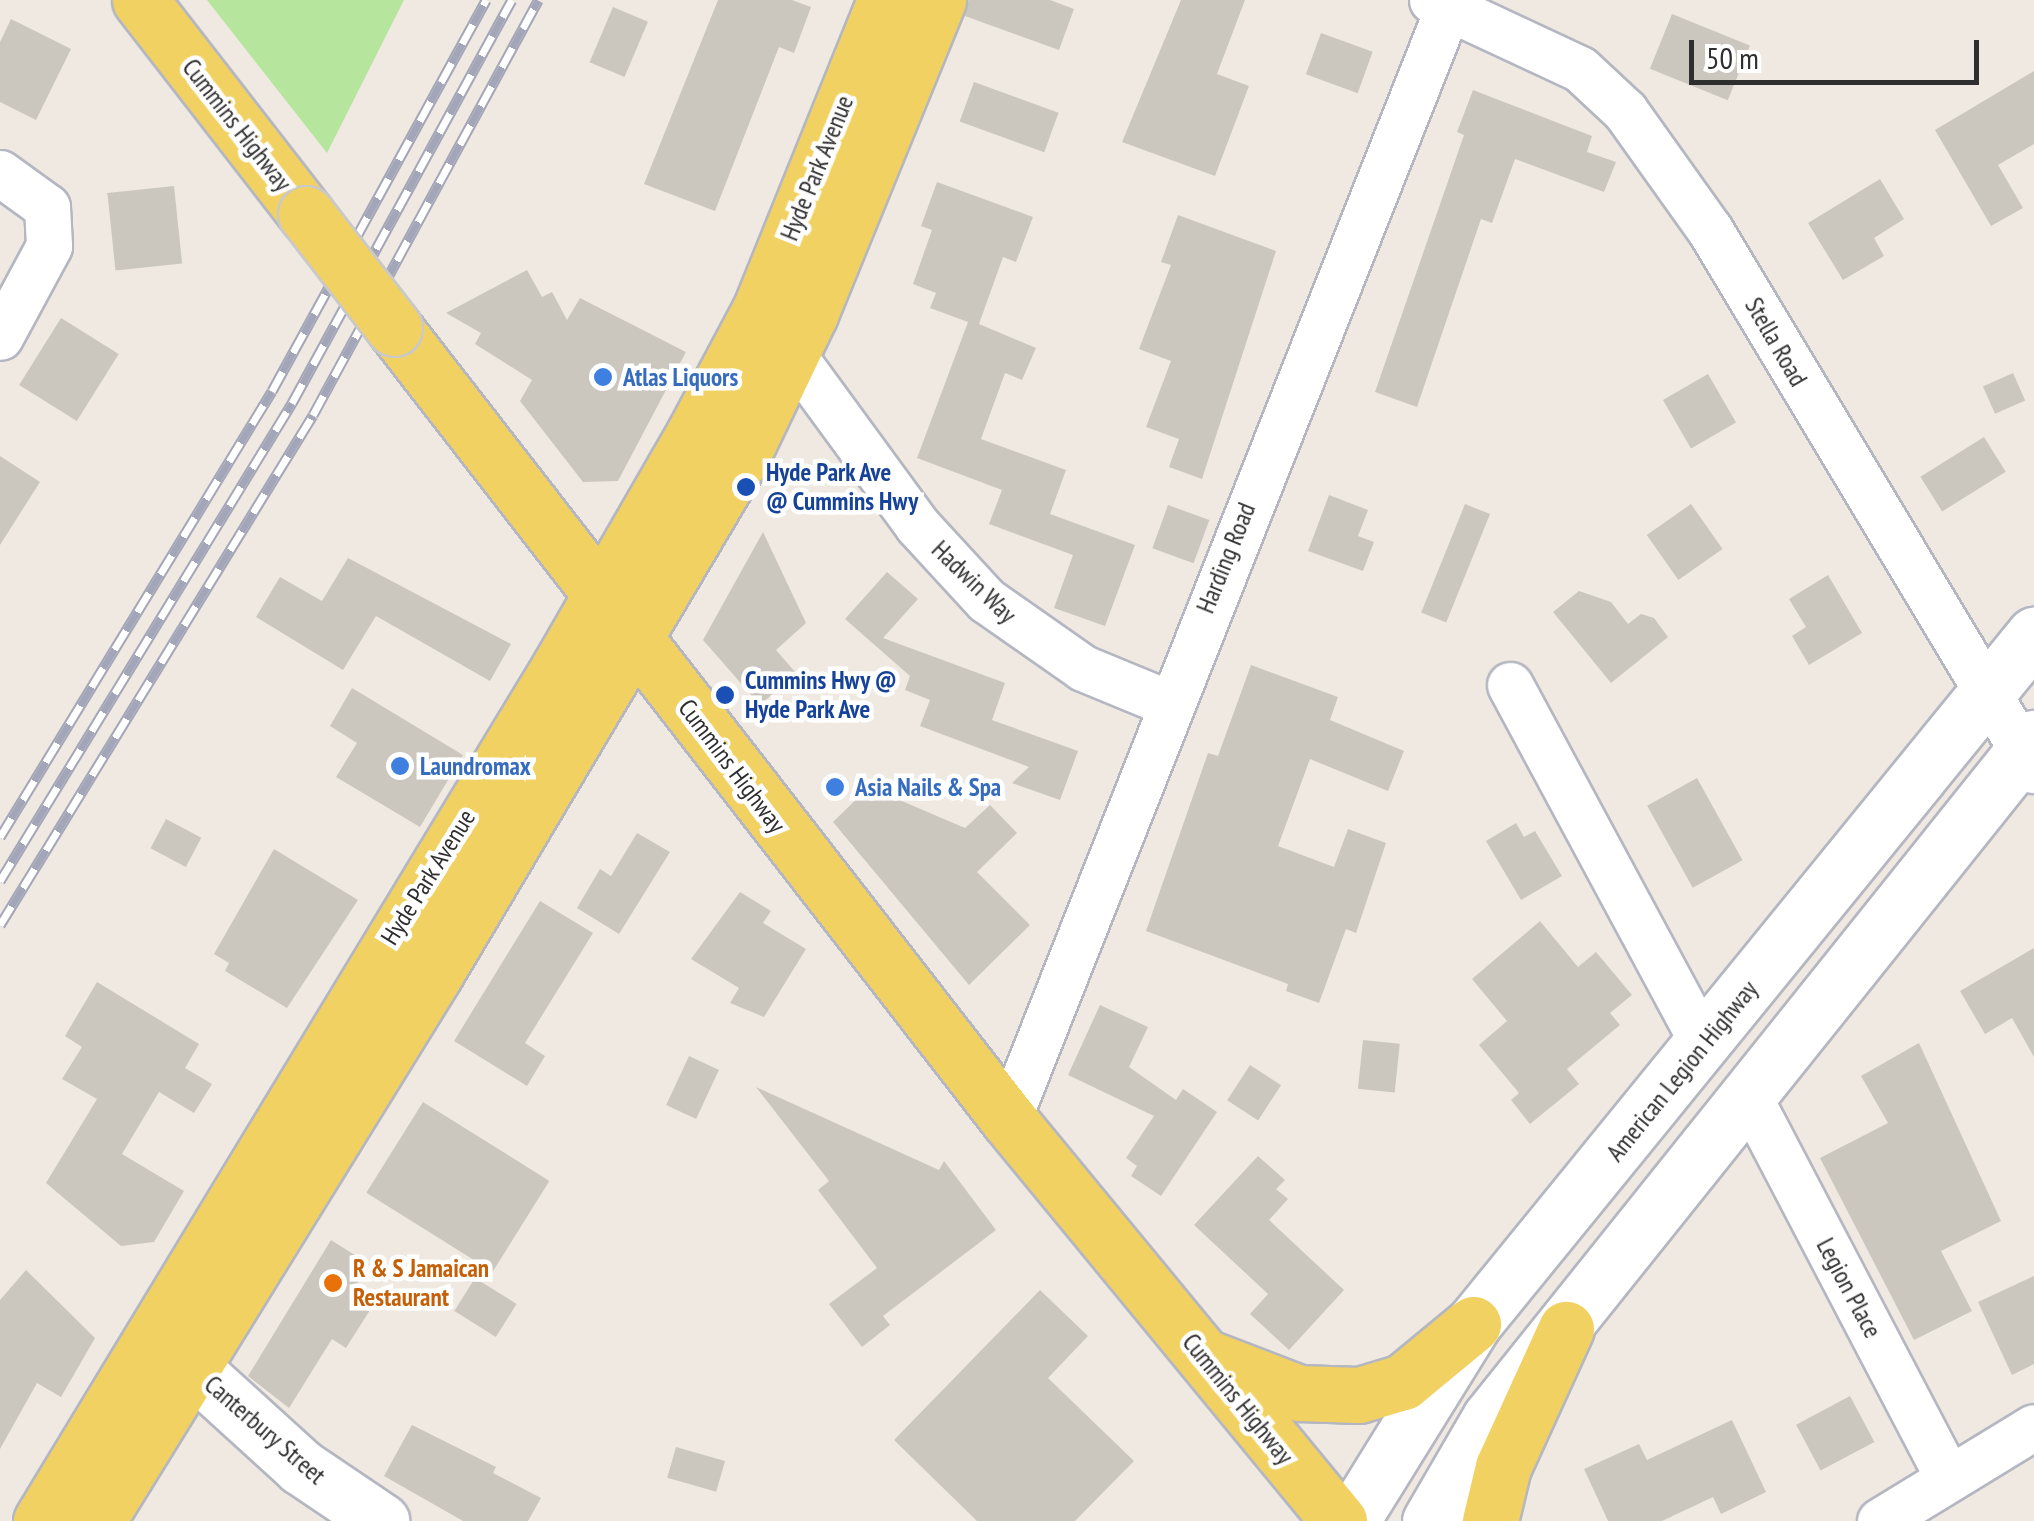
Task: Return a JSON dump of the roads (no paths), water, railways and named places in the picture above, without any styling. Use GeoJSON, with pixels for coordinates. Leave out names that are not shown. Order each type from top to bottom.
{"type":"FeatureCollection","features":[{"type":"Feature","properties":{"kind":"main road","name":"Cummins Highway"},"geometry":{"type":"LineString","coordinates":[[140,0],[604,593],[1008,1119],[1338,1521]]}},
{"type":"Feature","properties":{"kind":"main road","name":"Hyde Park Avenue"},"geometry":{"type":"LineString","coordinates":[[98,1521],[174,1350],[753,324],[885,0]]}},
{"type":"Feature","properties":{"kind":"main road","name":"Hyde Park Avenue"},"geometry":{"type":"LineString","coordinates":[[40,1521],[174,1350],[638,637],[792,354],[938,0]]}},
{"type":"Feature","properties":{"kind":"main road","name":"American Legion Highway"},"geometry":{"type":"LineString","coordinates":[[1351,1521],[1473,1324],[1704,1046],[1982,694],[2034,635]]}},
{"type":"Feature","properties":{"kind":"main road"},"geometry":{"type":"LineString","coordinates":[[1430,1521],[1490,1418],[2031,753]]}},
{"type":"Feature","properties":{"kind":"main road"},"geometry":{"type":"LineString","coordinates":[[1203,1357],[1299,1392],[1359,1395],[1403,1382],[1473,1324]]}},
{"type":"Feature","properties":{"kind":"main road"},"geometry":{"type":"LineString","coordinates":[[1490,1521],[1504,1467],[1566,1329]]}},
{"type":"Feature","properties":{"kind":"main road","name":"Canterbury Street"},"geometry":{"type":"LineString","coordinates":[[174,1350],[302,1467],[381,1521]]}},
{"type":"Feature","properties":{"kind":"street","name":"Stella Road"},"geometry":{"type":"LineString","coordinates":[[1444,2],[1580,69],[1626,111],[1710,230],[1982,694],[2031,753]]}},
{"type":"Feature","properties":{"kind":"street","name":"Harding Road"},"geometry":{"type":"LineString","coordinates":[[1008,1119],[1444,2]]}},
{"type":"Feature","properties":{"kind":"street"},"geometry":{"type":"LineString","coordinates":[[0,173],[47,208],[48,246],[0,336]]}},
{"type":"Feature","properties":{"kind":"street","name":"Hadwin Way"},"geometry":{"type":"LineString","coordinates":[[792,354],[917,526],[986,600],[1083,668],[1168,703]]}},
{"type":"Feature","properties":{"kind":"street"},"geometry":{"type":"LineString","coordinates":[[1510,686],[1704,1046]]}},
{"type":"Feature","properties":{"kind":"street","name":"Legion Place"},"geometry":{"type":"LineString","coordinates":[[1750,1097],[1948,1478]]}},
{"type":"Feature","properties":{"kind":"street"},"geometry":{"type":"LineString","coordinates":[[1880,1521],[2034,1427]]}},
{"type":"Feature","properties":{"kind":"railway"},"geometry":{"type":"LineString","coordinates":[[0,837],[272,391],[486,0]]}},
{"type":"Feature","properties":{"kind":"railway"},"geometry":{"type":"LineString","coordinates":[[0,881],[292,403],[512,0]]}},
{"type":"Feature","properties":{"kind":"railway"},"geometry":{"type":"LineString","coordinates":[[0,925],[313,415],[538,0]]}},
{"type":"Feature","properties":{"kind":"place","name":"Atlas Liquors"},"geometry":{"type":"Point","coordinates":[603,377]}},
{"type":"Feature","properties":{"kind":"place","name":"Hyde Park Ave @ Cummins Hwy"},"geometry":{"type":"Point","coordinates":[746,487]}},
{"type":"Feature","properties":{"kind":"place","name":"Cummins Hwy @ Hyde Park Ave"},"geometry":{"type":"Point","coordinates":[725,695]}},
{"type":"Feature","properties":{"kind":"place","name":"Laundromax"},"geometry":{"type":"Point","coordinates":[400,766]}},
{"type":"Feature","properties":{"kind":"place","name":"Asia Nails & Spa"},"geometry":{"type":"Point","coordinates":[835,787]}},
{"type":"Feature","properties":{"kind":"place","name":"R & S Jamaican Restaurant"},"geometry":{"type":"Point","coordinates":[333,1283]}}]}
